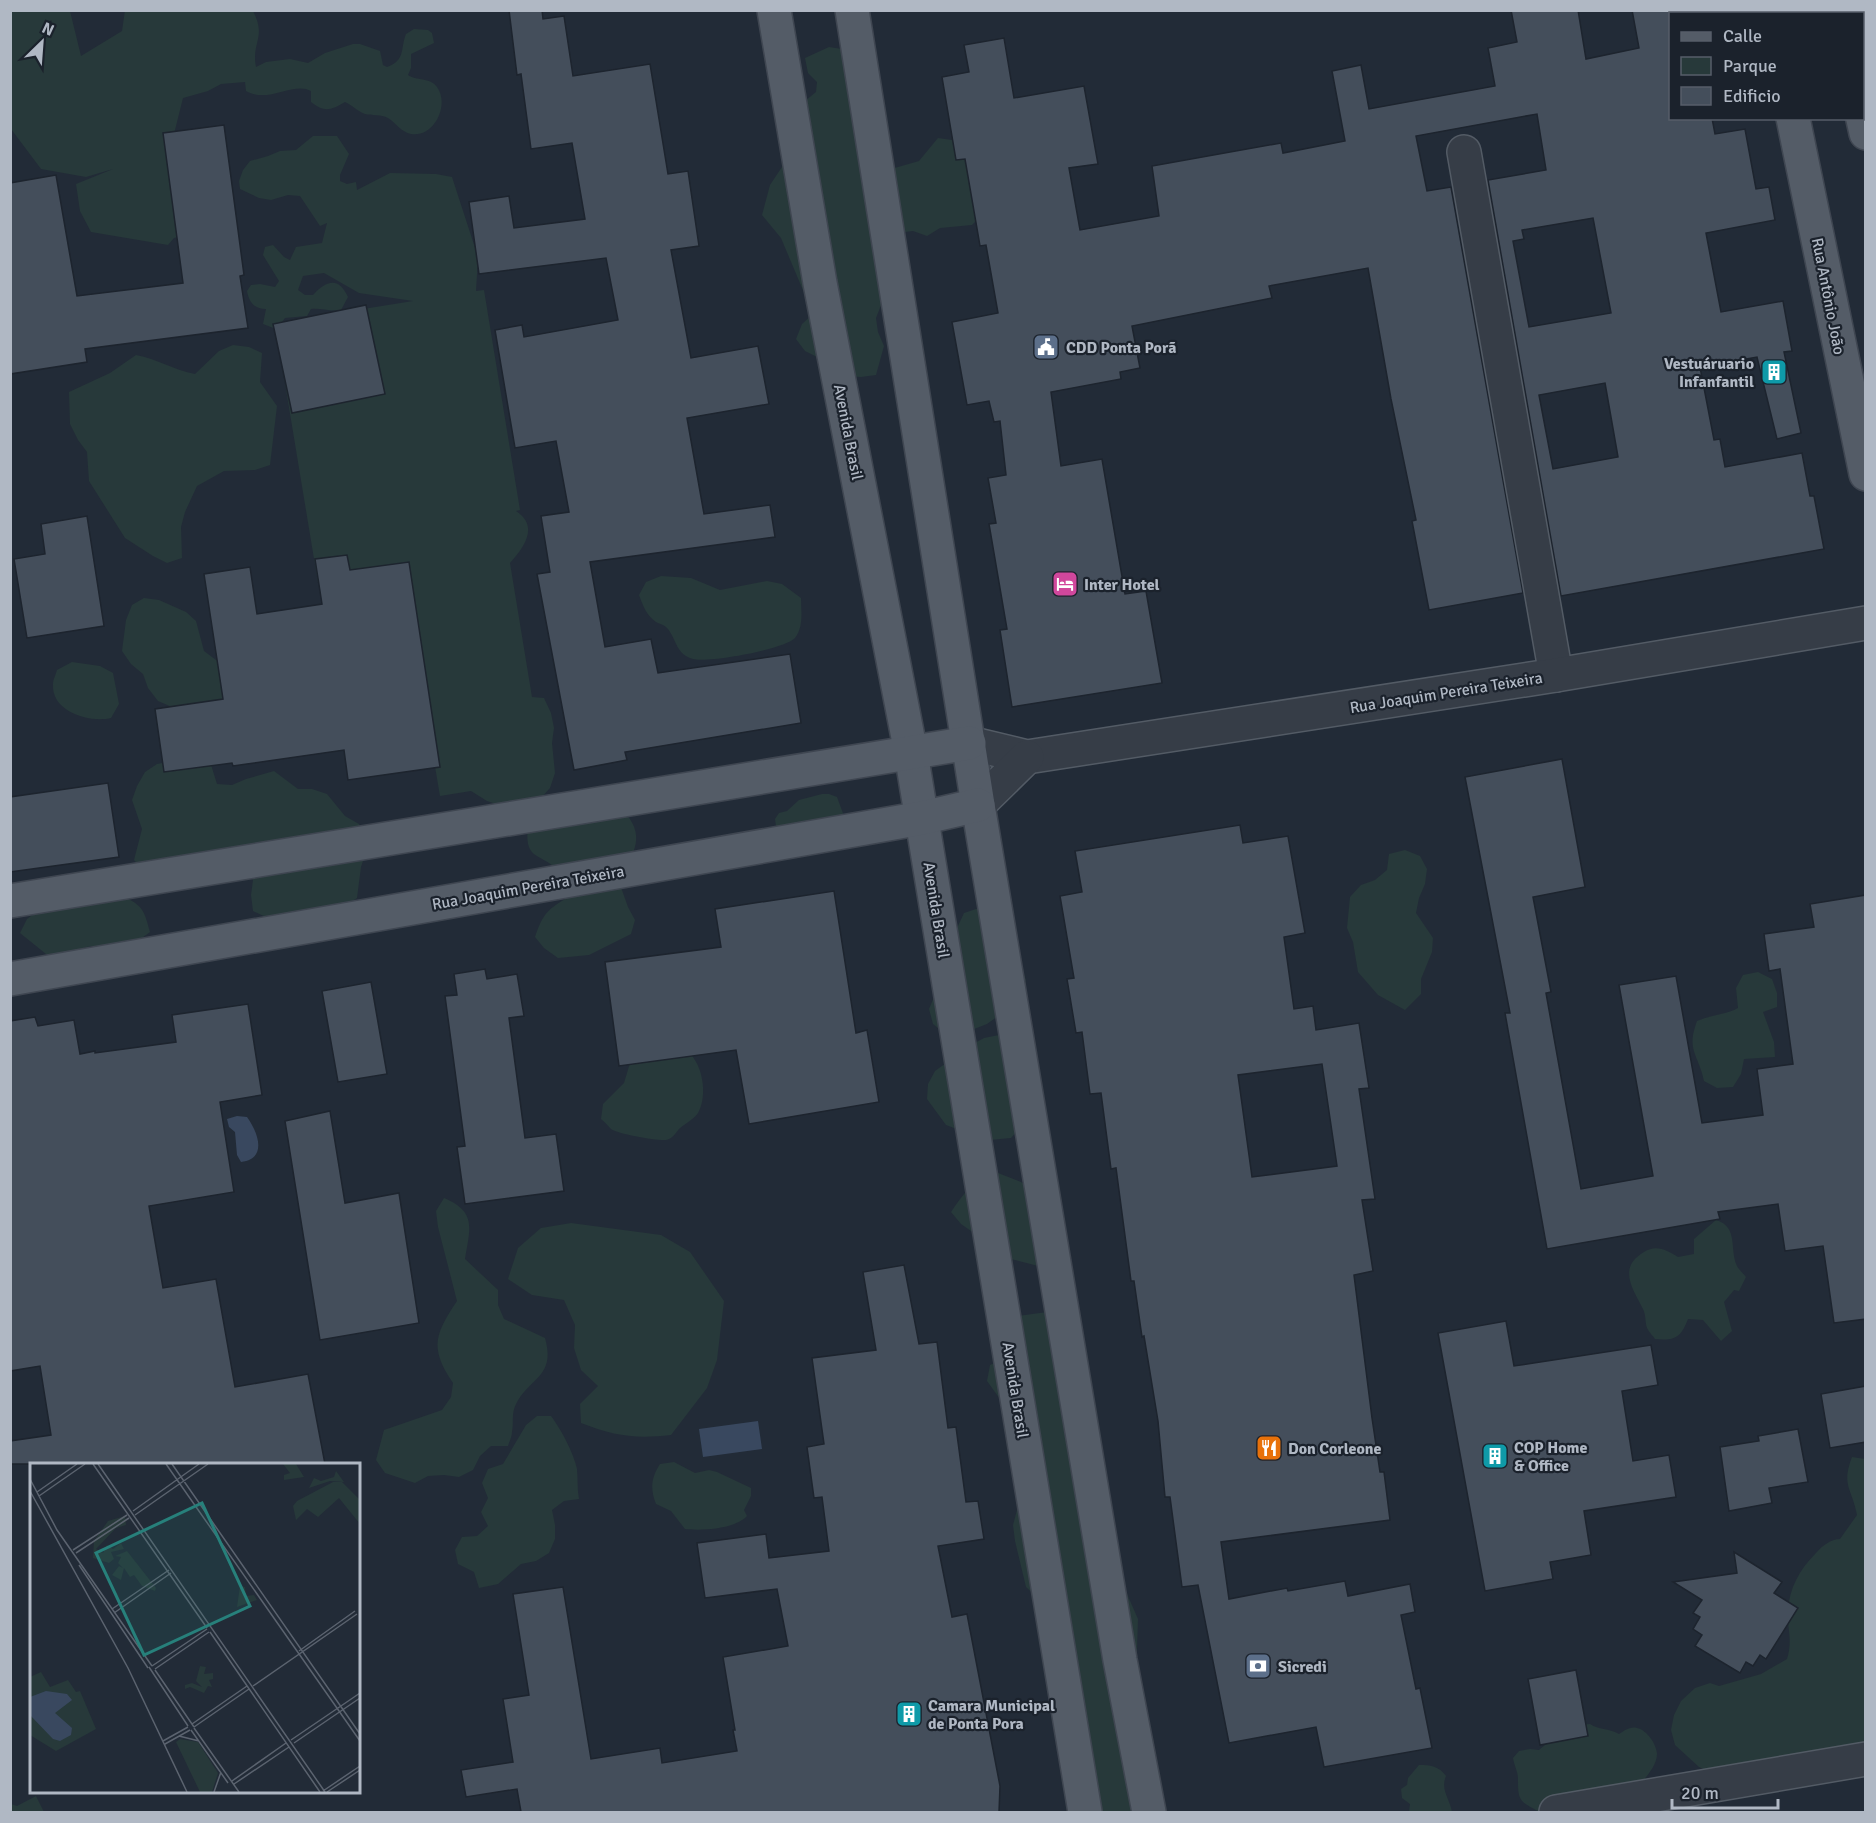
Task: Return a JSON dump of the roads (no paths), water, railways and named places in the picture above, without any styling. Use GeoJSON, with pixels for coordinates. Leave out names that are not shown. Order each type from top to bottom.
{"type":"FeatureCollection","features":[{"type":"Feature","properties":{"kind":"main road","name":"Avenida Brasil"},"geometry":{"type":"LineString","coordinates":[[774,10],[820,283],[911,753],[1085,1812]]}},
{"type":"Feature","properties":{"kind":"main road"},"geometry":{"type":"LineString","coordinates":[[852,10],[978,805],[1120,1660],[1149,1812]]}},
{"type":"Feature","properties":{"kind":"main road","name":"Rua Antônio João"},"geometry":{"type":"LineString","coordinates":[[1793,120],[1866,474]]}},
{"type":"Feature","properties":{"kind":"main road","name":"Rua Joaquim Pereira Teixeira"},"geometry":{"type":"LineString","coordinates":[[10,901],[969,743]]}},
{"type":"Feature","properties":{"kind":"main road","name":"Rua Joaquim Pereira Teixeira"},"geometry":{"type":"LineString","coordinates":[[10,979],[922,818],[978,805]]}},
{"type":"Feature","properties":{"kind":"street"},"geometry":{"type":"LineString","coordinates":[[1464,152],[1556,675]]}},
{"type":"Feature","properties":{"kind":"street","name":"Rua Joaquim Pereira Teixeira"},"geometry":{"type":"LineString","coordinates":[[969,743],[1027,757],[1556,675],[1866,623]]}},
{"type":"Feature","properties":{"kind":"street"},"geometry":{"type":"LineString","coordinates":[[978,805],[1027,757]]}},
{"type":"Feature","properties":{"kind":"street"},"geometry":{"type":"LineString","coordinates":[[1556,1812],[1866,1759]]}},
{"type":"Feature","properties":{"kind":"water"},"geometry":{"type":"Polygon","coordinates":[[[237,1116],[247,1117],[258,1144],[255,1156],[241,1162],[237,1155],[235,1132],[229,1127],[227,1119],[237,1116]]]}},
{"type":"Feature","properties":{"kind":"water"},"geometry":{"type":"Polygon","coordinates":[[[758,1421],[762,1449],[703,1457],[699,1429],[758,1421]]]}},
{"type":"Feature","properties":{"kind":"place","name":"CDD Ponta Porã"},"geometry":{"type":"Point","coordinates":[1046,347]}},
{"type":"Feature","properties":{"kind":"place","name":"Vestuáruario Infanfantil"},"geometry":{"type":"Point","coordinates":[1774,372]}},
{"type":"Feature","properties":{"kind":"place","name":"Inter Hotel"},"geometry":{"type":"Point","coordinates":[1065,584]}},
{"type":"Feature","properties":{"kind":"place","name":"Don Corleone"},"geometry":{"type":"Point","coordinates":[1269,1448]}},
{"type":"Feature","properties":{"kind":"place","name":"COP Home & Office"},"geometry":{"type":"Point","coordinates":[1495,1456]}},
{"type":"Feature","properties":{"kind":"place","name":"Sicredi"},"geometry":{"type":"Point","coordinates":[1258,1666]}},
{"type":"Feature","properties":{"kind":"place","name":"Camara Municipal de Ponta Pora"},"geometry":{"type":"Point","coordinates":[909,1714]}}]}
